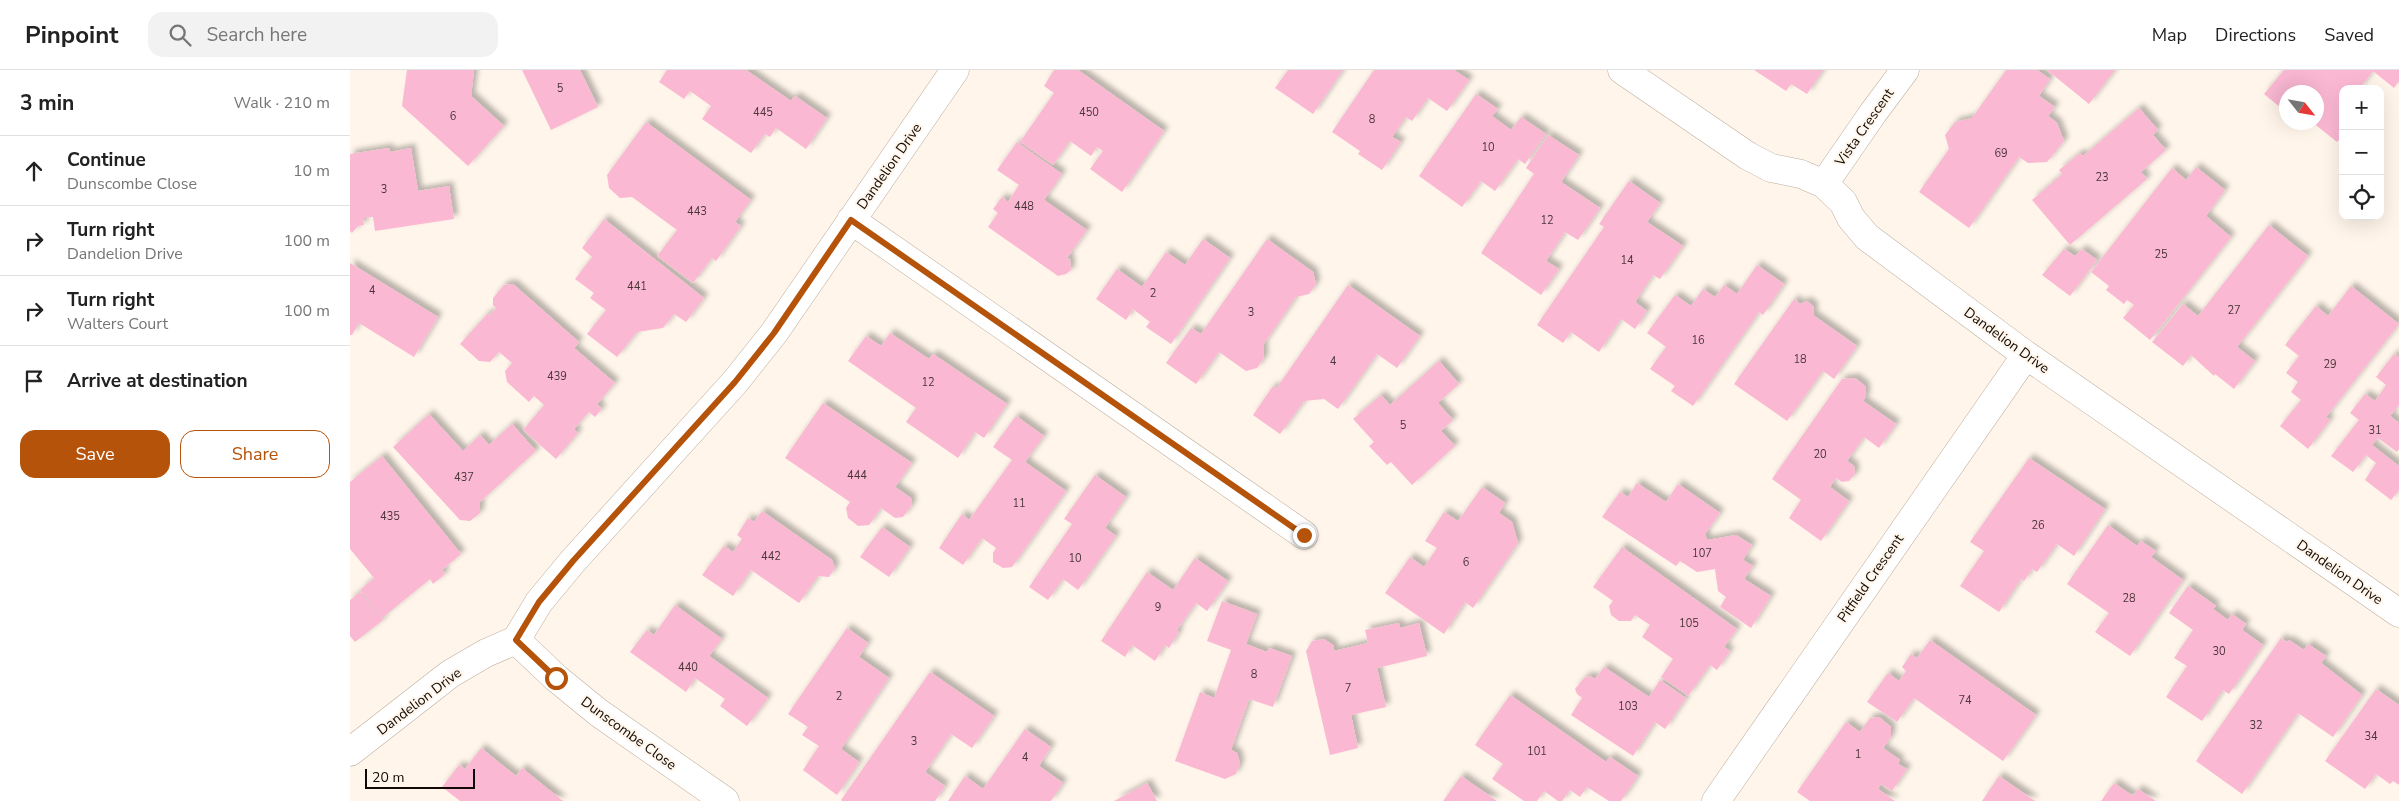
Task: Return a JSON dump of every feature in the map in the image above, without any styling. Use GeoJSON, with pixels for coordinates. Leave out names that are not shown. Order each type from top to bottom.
{"type":"FeatureCollection","features":[{"type":"Feature","properties":{"kind":"street","name":"Dandelion Drive"},"geometry":{"type":"LineString","coordinates":[[350,752],[450,674],[486,653],[516,640],[539,602],[573,561],[735,382],[774,333],[955,70]]}},
{"type":"Feature","properties":{"kind":"street","name":"Dandelion Drive"},"geometry":{"type":"LineString","coordinates":[[1622,70],[1748,156],[1771,168],[1800,174],[1824,184],[1843,202],[1851,218],[1866,237],[2026,355],[2399,613]]}},
{"type":"Feature","properties":{"kind":"street","name":"Vista Crescent"},"geometry":{"type":"LineString","coordinates":[[1824,184],[1905,70]]}},
{"type":"Feature","properties":{"kind":"street"},"geometry":{"type":"LineString","coordinates":[[851,220],[1304,535]]}},
{"type":"Feature","properties":{"kind":"street","name":"Pitfield Crescent"},"geometry":{"type":"LineString","coordinates":[[1717,801],[2026,355]]}},
{"type":"Feature","properties":{"kind":"street","name":"Dunscombe Close"},"geometry":{"type":"LineString","coordinates":[[516,640],[556,678],[599,713],[725,801]]}},
{"type":"Feature","properties":{"kind":"building"},"geometry":{"type":"Polygon","coordinates":[[[407,70],[474,70],[471,96],[504,126],[468,166],[402,106],[407,70]]]}},
{"type":"Feature","properties":{"kind":"building"},"geometry":{"type":"Polygon","coordinates":[[[522,70],[580,70],[598,107],[551,130],[522,70]]]}},
{"type":"Feature","properties":{"kind":"building"},"geometry":{"type":"Polygon","coordinates":[[[667,70],[746,70],[791,101],[795,96],[827,118],[806,149],[776,128],[770,137],[765,134],[751,153],[702,119],[711,106],[690,91],[684,99],[659,82],[667,70]]]}},
{"type":"Feature","properties":{"kind":"building"},"geometry":{"type":"Polygon","coordinates":[[[1054,70],[1078,70],[1164,131],[1122,192],[1090,169],[1103,151],[1097,147],[1091,156],[1070,141],[1053,165],[1020,142],[1054,93],[1044,86],[1054,70]]]}},
{"type":"Feature","properties":{"kind":"building"},"geometry":{"type":"Polygon","coordinates":[[[1288,70],[1343,70],[1313,114],[1275,88],[1288,70]]]}},
{"type":"Feature","properties":{"kind":"building"},"geometry":{"type":"Polygon","coordinates":[[[1374,70],[1454,70],[1469,80],[1447,111],[1428,98],[1412,121],[1406,117],[1392,137],[1401,142],[1382,170],[1358,154],[1360,151],[1332,132],[1374,70]]]}},
{"type":"Feature","properties":{"kind":"building"},"geometry":{"type":"Polygon","coordinates":[[[1754,70],[1823,70],[1807,94],[1791,84],[1786,91],[1754,70]]]}},
{"type":"Feature","properties":{"kind":"building"},"geometry":{"type":"Polygon","coordinates":[[[2006,70],[2037,70],[2050,79],[2039,96],[2055,107],[2048,116],[2057,123],[2064,141],[2047,162],[2028,163],[2019,157],[1969,228],[1919,192],[1949,149],[1945,135],[1955,122],[1972,118],[2006,70]]]}},
{"type":"Feature","properties":{"kind":"building"},"geometry":{"type":"Polygon","coordinates":[[[2047,70],[2115,70],[2089,104],[2047,70]]]}},
{"type":"Feature","properties":{"kind":"building"},"geometry":{"type":"Polygon","coordinates":[[[2284,70],[2399,70],[2399,81],[2394,88],[2373,71],[2362,85],[2339,85],[2339,140],[2337,142],[2322,130],[2324,130],[2324,85],[2279,85],[2279,106],[2264,94],[2284,70]]]}},
{"type":"Feature","properties":{"kind":"building"},"geometry":{"type":"Polygon","coordinates":[[[1476,94],[1498,109],[1492,116],[1511,130],[1521,117],[1546,134],[1525,164],[1518,159],[1495,191],[1481,181],[1462,207],[1419,176],[1476,94]]]}},
{"type":"Feature","properties":{"kind":"building"},"geometry":{"type":"Polygon","coordinates":[[[2139,108],[2158,130],[2153,135],[2166,150],[2141,172],[2147,179],[2070,245],[2032,200],[2062,174],[2059,170],[2080,153],[2083,156],[2139,108]]]}},
{"type":"Feature","properties":{"kind":"building"},"geometry":{"type":"Polygon","coordinates":[[[646,122],[751,200],[735,222],[741,226],[716,261],[712,258],[693,283],[657,256],[677,230],[632,197],[620,198],[609,188],[607,175],[646,122]]]}},
{"type":"Feature","properties":{"kind":"building"},"geometry":{"type":"Polygon","coordinates":[[[1548,135],[1579,155],[1561,182],[1600,208],[1578,240],[1565,232],[1546,261],[1559,269],[1541,295],[1481,253],[1534,174],[1526,168],[1548,135]]]}},
{"type":"Feature","properties":{"kind":"building"},"geometry":{"type":"Polygon","coordinates":[[[1017,142],[1062,174],[1044,200],[1087,230],[1067,258],[1070,259],[1071,270],[1066,274],[1058,276],[988,227],[998,213],[993,209],[1002,197],[1008,202],[1019,185],[997,170],[1017,142]]]}},
{"type":"Feature","properties":{"kind":"building"},"geometry":{"type":"Polygon","coordinates":[[[389,148],[390,152],[411,148],[418,191],[449,186],[454,219],[375,231],[373,217],[363,218],[364,225],[358,226],[352,233],[350,231],[350,154],[389,148]]]}},
{"type":"Feature","properties":{"kind":"building"},"geometry":{"type":"Polygon","coordinates":[[[2196,167],[2225,190],[2206,216],[2231,237],[2150,340],[2123,318],[2134,305],[2127,300],[2124,304],[2106,290],[2109,286],[2091,272],[2172,168],[2186,180],[2196,167]]]}},
{"type":"Feature","properties":{"kind":"building"},"geometry":{"type":"Polygon","coordinates":[[[1629,181],[1660,203],[1647,222],[1683,246],[1660,279],[1653,275],[1635,302],[1647,311],[1635,329],[1621,319],[1599,352],[1571,332],[1563,343],[1537,325],[1604,227],[1599,224],[1629,181]]]}},
{"type":"Feature","properties":{"kind":"building"},"geometry":{"type":"Polygon","coordinates":[[[604,219],[704,298],[686,322],[674,314],[663,328],[637,332],[617,357],[587,334],[606,310],[590,298],[594,293],[575,279],[592,257],[582,248],[604,219]]]}},
{"type":"Feature","properties":{"kind":"building"},"geometry":{"type":"Polygon","coordinates":[[[2269,225],[2308,256],[2237,347],[2255,361],[2234,389],[2215,374],[2214,376],[2191,355],[2183,366],[2152,342],[2183,304],[2198,316],[2269,225]]]}},
{"type":"Feature","properties":{"kind":"building"},"geometry":{"type":"Polygon","coordinates":[[[1203,239],[1230,258],[1171,344],[1146,327],[1150,322],[1133,309],[1126,320],[1096,299],[1117,269],[1142,287],[1166,252],[1185,265],[1203,239]]]}},
{"type":"Feature","properties":{"kind":"building"},"geometry":{"type":"Polygon","coordinates":[[[1267,239],[1313,272],[1316,284],[1309,294],[1296,297],[1263,345],[1264,358],[1257,368],[1246,371],[1219,352],[1196,384],[1166,363],[1191,328],[1201,334],[1267,239]]]}},
{"type":"Feature","properties":{"kind":"building"},"geometry":{"type":"Polygon","coordinates":[[[2064,249],[2075,256],[2082,249],[2097,260],[2070,296],[2042,275],[2064,249]]]}},
{"type":"Feature","properties":{"kind":"building"},"geometry":{"type":"Polygon","coordinates":[[[350,263],[438,317],[414,357],[359,323],[352,335],[350,335],[350,263]]]}},
{"type":"Feature","properties":{"kind":"building"},"geometry":{"type":"Polygon","coordinates":[[[1757,265],[1784,284],[1763,315],[1759,312],[1693,406],[1671,391],[1675,386],[1650,369],[1666,347],[1647,333],[1675,295],[1691,306],[1703,289],[1715,297],[1724,285],[1737,294],[1757,265]]]}},
{"type":"Feature","properties":{"kind":"building"},"geometry":{"type":"Polygon","coordinates":[[[513,284],[579,342],[574,348],[615,383],[597,404],[602,409],[595,417],[589,412],[574,429],[578,433],[556,459],[523,430],[544,405],[534,396],[529,402],[507,382],[505,371],[512,363],[499,352],[490,362],[479,361],[460,344],[488,313],[490,315],[496,308],[493,305],[493,298],[504,285],[513,284]]]}},
{"type":"Feature","properties":{"kind":"building"},"geometry":{"type":"Polygon","coordinates":[[[1348,285],[1420,336],[1397,368],[1377,354],[1338,409],[1324,399],[1304,401],[1280,434],[1253,415],[1273,386],[1276,389],[1348,285]]]}},
{"type":"Feature","properties":{"kind":"building"},"geometry":{"type":"Polygon","coordinates":[[[2351,286],[2399,324],[2326,417],[2330,420],[2308,449],[2280,426],[2301,400],[2291,392],[2298,382],[2286,373],[2299,356],[2285,345],[2316,306],[2328,316],[2351,286]]]}},
{"type":"Feature","properties":{"kind":"building"},"geometry":{"type":"Polygon","coordinates":[[[1794,299],[1800,304],[1807,301],[1814,307],[1813,315],[1857,346],[1834,379],[1823,371],[1787,421],[1734,384],[1794,299]]]}},
{"type":"Feature","properties":{"kind":"building"},"geometry":{"type":"Polygon","coordinates":[[[890,333],[929,359],[933,354],[1007,404],[984,438],[975,432],[958,458],[906,422],[916,408],[848,361],[866,336],[881,346],[890,333]]]}},
{"type":"Feature","properties":{"kind":"building"},"geometry":{"type":"Polygon","coordinates":[[[2394,354],[2399,357],[2399,405],[2390,416],[2399,423],[2399,449],[2397,452],[2378,438],[2372,445],[2399,466],[2399,490],[2391,500],[2365,480],[2376,463],[2366,455],[2353,472],[2331,456],[2359,420],[2350,413],[2365,394],[2375,401],[2386,385],[2376,377],[2394,354]]]}},
{"type":"Feature","properties":{"kind":"building"},"geometry":{"type":"Polygon","coordinates":[[[1439,361],[1459,384],[1438,403],[1453,420],[1441,431],[1455,446],[1412,485],[1391,462],[1387,465],[1369,446],[1374,442],[1353,419],[1381,395],[1390,405],[1439,361]]]}},
{"type":"Feature","properties":{"kind":"building"},"geometry":{"type":"Polygon","coordinates":[[[1855,378],[1865,386],[1866,396],[1863,401],[1896,424],[1879,448],[1864,437],[1847,461],[1854,466],[1855,474],[1849,481],[1842,482],[1836,478],[1830,487],[1849,501],[1821,541],[1789,518],[1801,500],[1772,479],[1842,379],[1855,378]]]}},
{"type":"Feature","properties":{"kind":"building"},"geometry":{"type":"Polygon","coordinates":[[[823,403],[912,463],[895,487],[911,498],[912,505],[903,517],[895,518],[881,508],[869,525],[858,526],[848,518],[846,508],[850,502],[785,458],[823,403]]]}},
{"type":"Feature","properties":{"kind":"building"},"geometry":{"type":"Polygon","coordinates":[[[429,414],[463,451],[480,435],[489,445],[512,424],[536,451],[480,502],[480,513],[470,521],[460,520],[393,447],[429,414]]]}},
{"type":"Feature","properties":{"kind":"building"},"geometry":{"type":"Polygon","coordinates":[[[1016,416],[1044,436],[1025,462],[1066,491],[1012,567],[1003,568],[993,562],[993,553],[996,548],[982,538],[963,565],[939,548],[962,514],[969,520],[1012,460],[993,447],[1016,416]]]}},
{"type":"Feature","properties":{"kind":"building"},"geometry":{"type":"Polygon","coordinates":[[[382,456],[461,554],[442,570],[445,574],[433,584],[430,579],[382,618],[360,590],[374,578],[350,549],[350,482],[382,456]]]}},
{"type":"Feature","properties":{"kind":"building"},"geometry":{"type":"Polygon","coordinates":[[[2029,458],[2105,509],[2074,556],[2057,544],[2037,572],[2032,569],[2024,581],[2021,579],[1999,612],[1960,586],[1984,551],[1970,542],[2029,458]]]}},
{"type":"Feature","properties":{"kind":"building"},"geometry":{"type":"Polygon","coordinates":[[[1095,475],[1126,497],[1105,528],[1116,536],[1078,590],[1063,579],[1048,600],[1029,587],[1072,524],[1064,519],[1095,475]]]}},
{"type":"Feature","properties":{"kind":"building"},"geometry":{"type":"Polygon","coordinates":[[[1637,483],[1666,502],[1678,484],[1720,513],[1705,534],[1707,540],[1736,535],[1752,545],[1743,560],[1753,566],[1744,579],[1771,596],[1751,628],[1720,607],[1726,597],[1718,591],[1715,569],[1697,572],[1680,561],[1676,566],[1602,517],[1620,492],[1628,497],[1637,483]]]}},
{"type":"Feature","properties":{"kind":"building"},"geometry":{"type":"Polygon","coordinates":[[[1482,487],[1505,503],[1499,513],[1512,522],[1518,543],[1473,608],[1465,602],[1444,634],[1385,593],[1410,557],[1424,567],[1437,548],[1425,541],[1444,512],[1458,521],[1482,487]]]}},
{"type":"Feature","properties":{"kind":"building"},"geometry":{"type":"Polygon","coordinates":[[[762,511],[832,560],[835,568],[829,577],[818,576],[799,603],[751,570],[733,596],[702,575],[724,546],[733,552],[742,539],[737,535],[748,518],[754,522],[762,511]]]}},
{"type":"Feature","properties":{"kind":"building"},"geometry":{"type":"Polygon","coordinates":[[[2108,525],[2137,546],[2141,541],[2156,551],[2151,557],[2183,580],[2130,656],[2095,632],[2109,613],[2067,584],[2108,525]]]}},
{"type":"Feature","properties":{"kind":"building"},"geometry":{"type":"Polygon","coordinates":[[[882,527],[910,547],[889,577],[860,557],[882,527]]]}},
{"type":"Feature","properties":{"kind":"building"},"geometry":{"type":"Polygon","coordinates":[[[1622,547],[1737,629],[1724,647],[1730,651],[1717,670],[1710,665],[1688,696],[1661,677],[1673,659],[1642,637],[1650,625],[1635,615],[1631,621],[1619,621],[1611,615],[1609,606],[1613,601],[1593,587],[1622,547]]]}},
{"type":"Feature","properties":{"kind":"building"},"geometry":{"type":"Polygon","coordinates":[[[1195,558],[1228,581],[1207,611],[1196,603],[1177,630],[1179,632],[1169,648],[1165,645],[1155,661],[1132,645],[1125,657],[1101,641],[1147,572],[1173,590],[1195,558]]]}},
{"type":"Feature","properties":{"kind":"building"},"geometry":{"type":"Polygon","coordinates":[[[2188,586],[2216,606],[2213,609],[2228,620],[2232,614],[2246,624],[2242,630],[2263,645],[2229,694],[2223,690],[2202,721],[2166,697],[2187,666],[2174,658],[2193,630],[2169,613],[2188,586]]]}},
{"type":"Feature","properties":{"kind":"building"},"geometry":{"type":"Polygon","coordinates":[[[360,592],[383,620],[355,642],[350,636],[350,600],[360,592]]]}},
{"type":"Feature","properties":{"kind":"building"},"geometry":{"type":"Polygon","coordinates":[[[1222,601],[1257,614],[1246,644],[1267,652],[1269,648],[1292,656],[1273,707],[1249,699],[1231,750],[1237,753],[1240,763],[1236,774],[1225,779],[1175,761],[1200,692],[1214,698],[1231,650],[1207,641],[1222,601]]]}},
{"type":"Feature","properties":{"kind":"building"},"geometry":{"type":"Polygon","coordinates":[[[675,605],[722,639],[709,656],[768,698],[747,726],[720,706],[725,699],[695,678],[686,692],[630,652],[647,630],[654,635],[675,605]]]}},
{"type":"Feature","properties":{"kind":"building"},"geometry":{"type":"Polygon","coordinates":[[[1399,623],[1400,628],[1419,623],[1427,656],[1377,668],[1386,707],[1351,715],[1358,748],[1330,755],[1306,651],[1312,641],[1324,639],[1333,645],[1334,651],[1368,643],[1365,630],[1399,623]]]}},
{"type":"Feature","properties":{"kind":"building"},"geometry":{"type":"Polygon","coordinates":[[[847,628],[868,643],[859,657],[889,678],[841,749],[859,762],[837,795],[803,770],[819,746],[802,735],[808,727],[788,714],[847,628]]]}},
{"type":"Feature","properties":{"kind":"building"},"geometry":{"type":"Polygon","coordinates":[[[2281,638],[2287,642],[2289,640],[2304,650],[2308,644],[2326,656],[2321,663],[2362,695],[2333,737],[2298,713],[2242,794],[2196,761],[2281,638]]]}},
{"type":"Feature","properties":{"kind":"building"},"geometry":{"type":"Polygon","coordinates":[[[1930,640],[2036,715],[2003,761],[1914,698],[1897,722],[1867,702],[1888,673],[1899,681],[1906,671],[1902,667],[1911,654],[1917,658],[1930,640]]]}},
{"type":"Feature","properties":{"kind":"building"},"geometry":{"type":"Polygon","coordinates":[[[1604,667],[1649,697],[1660,680],[1686,698],[1665,729],[1655,722],[1633,756],[1571,715],[1582,698],[1575,689],[1584,678],[1590,676],[1595,679],[1604,667]]]}},
{"type":"Feature","properties":{"kind":"building"},"geometry":{"type":"Polygon","coordinates":[[[930,672],[994,716],[972,748],[951,734],[925,772],[945,786],[935,801],[842,801],[841,800],[930,672]]]}},
{"type":"Feature","properties":{"kind":"building"},"geometry":{"type":"Polygon","coordinates":[[[2376,689],[2399,705],[2399,785],[2393,781],[2390,784],[2376,774],[2365,789],[2325,761],[2376,689]]]}},
{"type":"Feature","properties":{"kind":"building"},"geometry":{"type":"Polygon","coordinates":[[[1510,695],[1606,762],[1610,757],[1638,776],[1621,801],[1609,801],[1587,787],[1580,797],[1570,790],[1562,801],[1558,801],[1544,791],[1537,801],[1524,801],[1492,779],[1503,764],[1475,745],[1510,695]]]}},
{"type":"Feature","properties":{"kind":"building"},"geometry":{"type":"Polygon","coordinates":[[[1879,717],[1891,727],[1891,737],[1883,748],[1900,760],[1898,764],[1907,769],[1892,791],[1881,784],[1878,789],[1895,801],[1810,801],[1797,792],[1846,722],[1860,732],[1870,718],[1879,717]]]}},
{"type":"Feature","properties":{"kind":"building"},"geometry":{"type":"Polygon","coordinates":[[[1025,729],[1051,747],[1039,766],[1063,783],[1051,801],[948,801],[965,776],[983,789],[1025,729]]]}},
{"type":"Feature","properties":{"kind":"building"},"geometry":{"type":"Polygon","coordinates":[[[481,748],[516,776],[522,768],[563,801],[460,801],[442,787],[459,765],[465,769],[481,748]]]}},
{"type":"Feature","properties":{"kind":"building"},"geometry":{"type":"Polygon","coordinates":[[[1461,776],[1497,801],[1443,801],[1461,776]]]}},
{"type":"Feature","properties":{"kind":"building"},"geometry":{"type":"Polygon","coordinates":[[[1999,776],[2035,801],[1982,801],[1999,776]]]}},
{"type":"Feature","properties":{"kind":"building"},"geometry":{"type":"Polygon","coordinates":[[[1147,783],[1157,801],[1114,801],[1147,783]]]}},
{"type":"Feature","properties":{"kind":"building"},"geometry":{"type":"Polygon","coordinates":[[[2114,783],[2133,796],[2138,789],[2156,801],[2101,801],[2114,783]]]}},
{"type":"Feature","properties":{"kind":"route"},"geometry":{"type":"LineString","coordinates":[[556,678],[516,640],[539,602],[573,561],[655,473],[735,382],[774,333],[851,220],[1304,535]]}}]}
